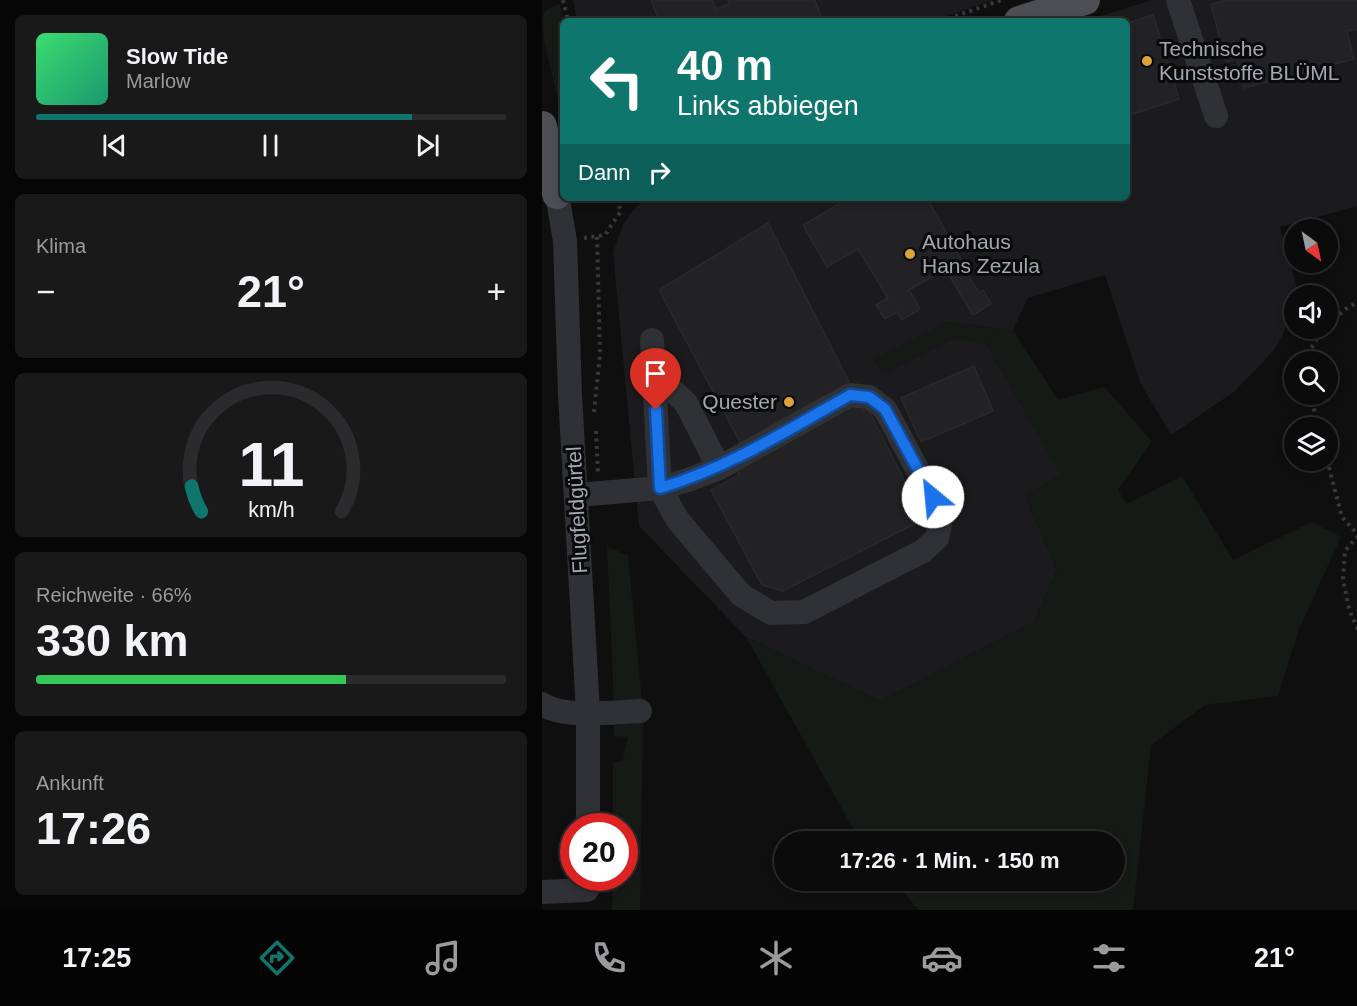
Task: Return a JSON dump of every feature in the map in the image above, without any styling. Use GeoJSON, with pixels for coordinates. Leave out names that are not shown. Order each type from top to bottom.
{"type":"FeatureCollection","features":[{"type":"Feature","properties":{"kind":"main road"},"geometry":{"type":"LineString","coordinates":[[1028,18],[1085,0]]}},
{"type":"Feature","properties":{"kind":"main road"},"geometry":{"type":"LineString","coordinates":[[542,126],[554,195]]}},
{"type":"Feature","properties":{"kind":"street"},"geometry":{"type":"LineString","coordinates":[[1178,0],[1216,116]]}},
{"type":"Feature","properties":{"kind":"street","name":"Flugfeldgürtel"},"geometry":{"type":"LineString","coordinates":[[554,195],[565,241],[570,394],[588,712],[588,813]]}},
{"type":"Feature","properties":{"kind":"street"},"geometry":{"type":"LineString","coordinates":[[577,495],[660,488],[688,480],[719,468],[850,395],[869,397],[885,409],[942,515],[937,538],[923,551],[804,612],[770,613],[741,595],[677,519],[660,488],[652,340]]}},
{"type":"Feature","properties":{"kind":"street"},"geometry":{"type":"LineString","coordinates":[[655,390],[671,389],[686,403],[719,468]]}},
{"type":"Feature","properties":{"kind":"street"},"geometry":{"type":"LineString","coordinates":[[542,704],[552,711],[640,711]]}},
{"type":"Feature","properties":{"kind":"street"},"geometry":{"type":"LineString","coordinates":[[542,892],[587,893]]}},
{"type":"Feature","properties":{"kind":"path"},"geometry":{"type":"LineString","coordinates":[[563,0],[567,18]]}},
{"type":"Feature","properties":{"kind":"path"},"geometry":{"type":"LineString","coordinates":[[950,18],[1002,0]]}},
{"type":"Feature","properties":{"kind":"path"},"geometry":{"type":"LineString","coordinates":[[565,241],[605,235],[621,211],[617,201]]}},
{"type":"Feature","properties":{"kind":"path"},"geometry":{"type":"LineString","coordinates":[[1338,317],[1358,302]]}},
{"type":"Feature","properties":{"kind":"path"},"geometry":{"type":"LineString","coordinates":[[1330,471],[1342,518],[1358,536],[1344,551],[1343,579],[1349,609],[1358,630]]}},
{"type":"Feature","properties":{"kind":"shaded area"},"geometry":{"type":"Polygon","coordinates":[[[573,0],[993,0],[942,18],[576,18],[573,0]]]}},
{"type":"Feature","properties":{"kind":"shaded area"},"geometry":{"type":"Polygon","coordinates":[[[1152,0],[1357,0],[1357,206],[1309,219],[1284,219],[1284,226],[1280,227],[1284,241],[1284,273],[1293,273],[1296,285],[1284,285],[1284,332],[1275,349],[1235,391],[1171,435],[1140,382],[1105,275],[1028,298],[1013,330],[947,322],[883,374],[955,338],[986,344],[1061,474],[1025,496],[1057,570],[1034,622],[880,701],[746,637],[639,526],[613,252],[623,225],[643,201],[1130,201],[1130,18],[1095,18],[1152,0]]]}},
{"type":"Feature","properties":{"kind":"shaded area"},"geometry":{"type":"Polygon","coordinates":[[[560,4],[562,18],[560,18],[560,104],[547,53],[542,18],[552,7],[560,4]]]}},
{"type":"Feature","properties":{"kind":"shaded area"},"geometry":{"type":"Polygon","coordinates":[[[947,322],[1013,330],[1058,400],[1104,387],[1152,441],[1118,490],[1127,504],[1182,476],[1233,560],[1312,522],[1341,537],[1299,629],[1278,696],[1205,705],[1151,745],[1133,910],[919,910],[902,891],[1125,891],[1125,831],[854,831],[746,637],[880,701],[1034,622],[1057,570],[1025,496],[1060,474],[986,344],[955,338],[883,374],[873,359],[947,322]]]}},
{"type":"Feature","properties":{"kind":"shaded area"},"geometry":{"type":"Polygon","coordinates":[[[607,546],[628,556],[642,701],[614,703],[607,546]]]}},
{"type":"Feature","properties":{"kind":"shaded area"},"geometry":{"type":"Polygon","coordinates":[[[643,721],[640,910],[612,910],[613,891],[638,891],[638,813],[613,813],[613,763],[623,760],[628,737],[614,736],[614,726],[643,721]]]}},
{"type":"Feature","properties":{"kind":"building"},"geometry":{"type":"Polygon","coordinates":[[[651,0],[712,0],[716,9],[729,4],[728,0],[815,0],[822,18],[658,18],[651,0]]]}},
{"type":"Feature","properties":{"kind":"building"},"geometry":{"type":"Polygon","coordinates":[[[1227,0],[1358,0],[1358,29],[1347,31],[1354,59],[1244,88],[1237,59],[1226,62],[1211,4],[1227,0]]]}},
{"type":"Feature","properties":{"kind":"building","name":"Technische Kunststoffe BLÜML"},"geometry":{"type":"Polygon","coordinates":[[[1153,15],[1179,99],[1130,115],[1130,22],[1153,15]]]}},
{"type":"Feature","properties":{"kind":"building","name":"Autohaus Hans Zezula"},"geometry":{"type":"Polygon","coordinates":[[[844,201],[929,201],[961,259],[959,260],[979,293],[983,290],[991,304],[973,315],[945,269],[909,290],[920,309],[902,320],[897,312],[885,319],[876,305],[888,298],[858,249],[827,267],[803,225],[844,201]]]}},
{"type":"Feature","properties":{"kind":"building","name":"Quester"},"geometry":{"type":"Polygon","coordinates":[[[768,223],[864,411],[868,409],[924,519],[783,591],[762,585],[711,490],[739,475],[736,469],[750,461],[659,290],[768,223]]]}},
{"type":"Feature","properties":{"kind":"building"},"geometry":{"type":"Polygon","coordinates":[[[974,366],[993,411],[921,442],[901,398],[974,366]]]}},
{"type":"Feature","properties":{"kind":"place","name":"Technische Kunststoffe BLÜML"},"geometry":{"type":"Point","coordinates":[1147,61]}},
{"type":"Feature","properties":{"kind":"place","name":"Autohaus Hans Zezula"},"geometry":{"type":"Point","coordinates":[910,254]}},
{"type":"Feature","properties":{"kind":"place","name":"Quester"},"geometry":{"type":"Point","coordinates":[789,402]}},
{"type":"Feature","properties":{"kind":"route"},"geometry":{"type":"LineString","coordinates":[[656,410],[660,488],[719,468],[850,395],[869,397],[885,409],[933,497]]}}]}
